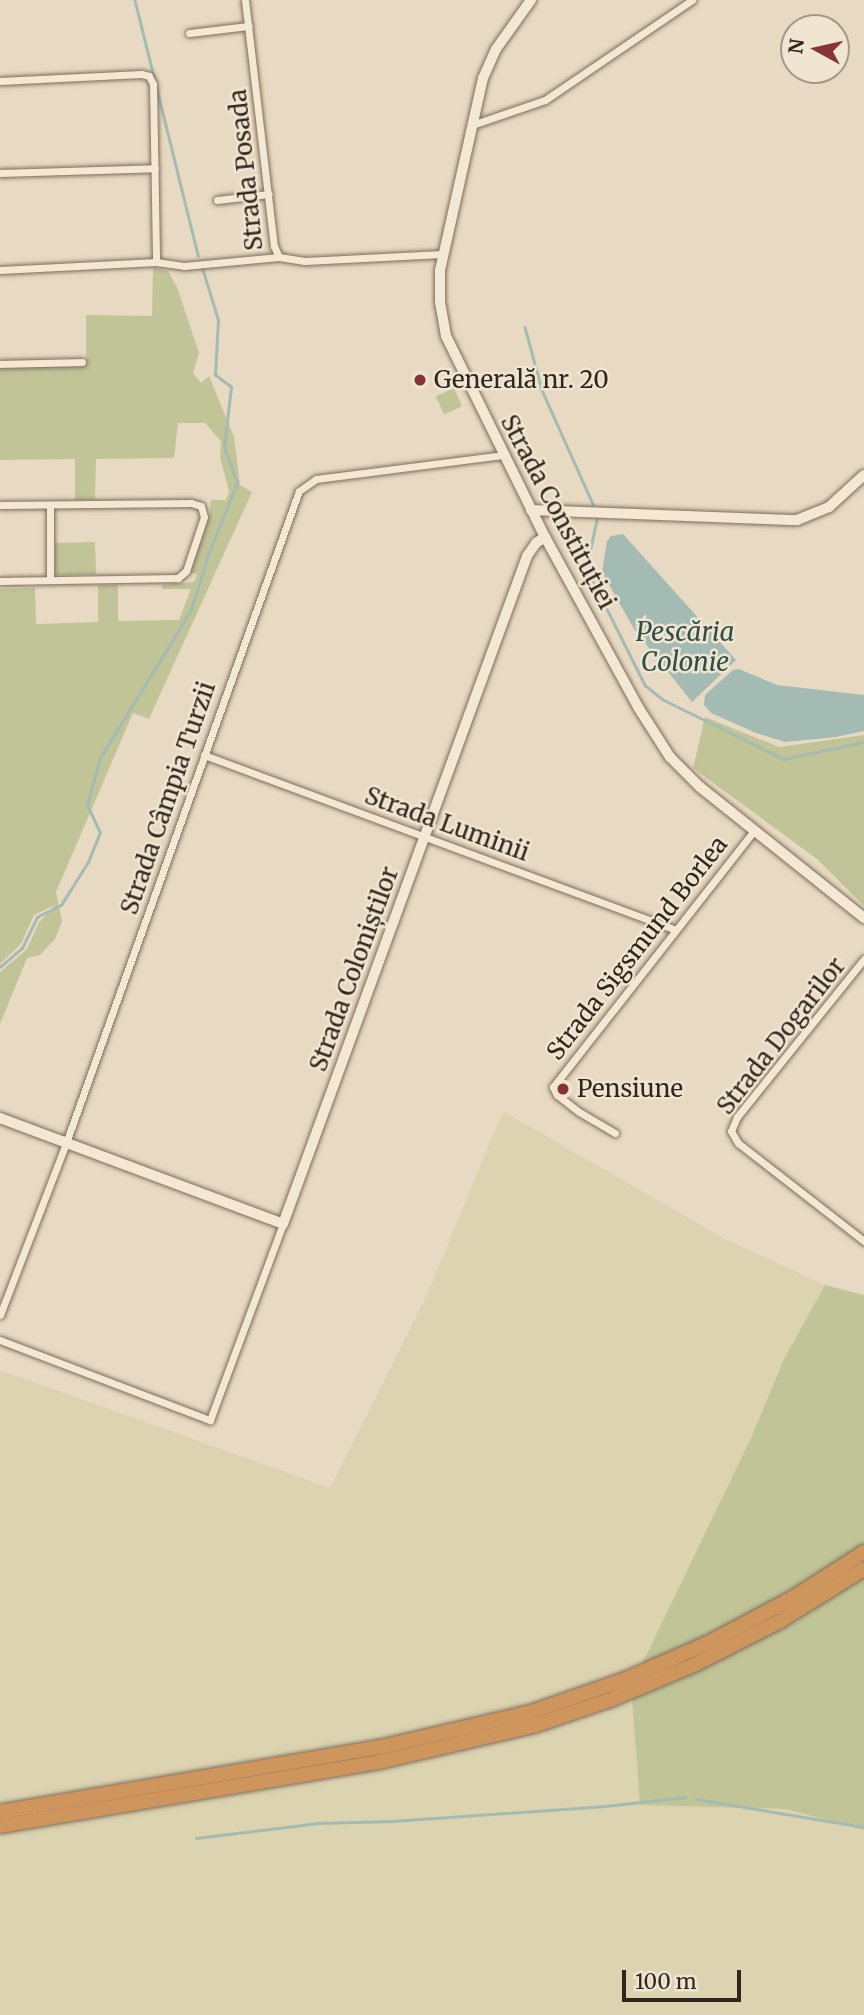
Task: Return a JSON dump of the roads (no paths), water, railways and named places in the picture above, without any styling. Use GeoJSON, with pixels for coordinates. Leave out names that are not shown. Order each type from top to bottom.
{"type":"FeatureCollection","features":[{"type":"Feature","properties":{"kind":"highway"},"geometry":{"type":"LineString","coordinates":[[0,1812],[381,1748],[531,1712],[626,1679],[701,1646],[775,1609],[864,1552]]}},
{"type":"Feature","properties":{"kind":"highway"},"geometry":{"type":"LineString","coordinates":[[0,1826],[383,1761],[536,1725],[610,1700],[696,1664],[800,1610],[864,1569]]}},
{"type":"Feature","properties":{"kind":"street","name":"Strada Posada"},"geometry":{"type":"LineString","coordinates":[[0,270],[156,262],[184,265],[279,257],[274,246],[245,0]]}},
{"type":"Feature","properties":{"kind":"street","name":"Strada Constituției"},"geometry":{"type":"LineString","coordinates":[[531,0],[488,64],[472,125],[442,254],[439,284],[446,336],[545,537],[638,707],[670,757],[699,787],[864,918]]}},
{"type":"Feature","properties":{"kind":"street"},"geometry":{"type":"LineString","coordinates":[[472,125],[545,100],[692,0]]}},
{"type":"Feature","properties":{"kind":"street"},"geometry":{"type":"LineString","coordinates":[[189,33],[249,26]]}},
{"type":"Feature","properties":{"kind":"street"},"geometry":{"type":"LineString","coordinates":[[0,81],[141,74],[149,76],[153,84],[156,262]]}},
{"type":"Feature","properties":{"kind":"street"},"geometry":{"type":"LineString","coordinates":[[0,173],[155,168]]}},
{"type":"Feature","properties":{"kind":"street"},"geometry":{"type":"LineString","coordinates":[[217,200],[269,194]]}},
{"type":"Feature","properties":{"kind":"street"},"geometry":{"type":"LineString","coordinates":[[279,257],[305,261],[442,254]]}},
{"type":"Feature","properties":{"kind":"street"},"geometry":{"type":"LineString","coordinates":[[0,365],[82,362]]}},
{"type":"Feature","properties":{"kind":"street","name":"Strada Câmpia Turzii"},"geometry":{"type":"LineString","coordinates":[[0,1315],[66,1143],[299,491],[316,479],[504,455]]}},
{"type":"Feature","properties":{"kind":"street"},"geometry":{"type":"LineString","coordinates":[[531,510],[797,520],[829,507],[864,475]]}},
{"type":"Feature","properties":{"kind":"street"},"geometry":{"type":"LineString","coordinates":[[0,505],[191,503],[204,511],[187,571],[178,578],[0,581]]}},
{"type":"Feature","properties":{"kind":"street"},"geometry":{"type":"LineString","coordinates":[[50,505],[50,580]]}},
{"type":"Feature","properties":{"kind":"street","name":"Strada Coloniștilor"},"geometry":{"type":"LineString","coordinates":[[0,1340],[211,1420],[527,556],[536,543],[545,537]]}},
{"type":"Feature","properties":{"kind":"street","name":"Strada Luminii"},"geometry":{"type":"LineString","coordinates":[[204,755],[676,930]]}},
{"type":"Feature","properties":{"kind":"street","name":"Strada Sigsmund Borlea"},"geometry":{"type":"LineString","coordinates":[[615,1133],[579,1112],[553,1089],[754,831]]}},
{"type":"Feature","properties":{"kind":"street","name":"Strada Dogarilor"},"geometry":{"type":"LineString","coordinates":[[864,959],[731,1127],[733,1136],[864,1241]]}},
{"type":"Feature","properties":{"kind":"street"},"geometry":{"type":"LineString","coordinates":[[0,1118],[283,1224]]}},
{"type":"Feature","properties":{"kind":"water","name":"Pescăria Colonie"},"geometry":{"type":"Polygon","coordinates":[[[623,534],[736,660],[692,702],[634,629],[602,572],[607,541],[611,536],[623,534]]]}},
{"type":"Feature","properties":{"kind":"water"},"geometry":{"type":"Polygon","coordinates":[[[739,669],[777,685],[864,695],[864,731],[785,742],[756,733],[711,713],[704,705],[705,695],[733,670],[739,669]]]}},
{"type":"Feature","properties":{"kind":"waterway"},"geometry":{"type":"LineString","coordinates":[[135,0],[198,255]]}},
{"type":"Feature","properties":{"kind":"waterway"},"geometry":{"type":"LineString","coordinates":[[0,967],[22,948],[37,917],[61,905],[88,862],[100,833],[87,805],[100,758],[191,610],[209,552],[237,483],[224,448],[231,387],[215,375],[218,320],[202,268]]}},
{"type":"Feature","properties":{"kind":"waterway"},"geometry":{"type":"LineString","coordinates":[[525,327],[542,390],[593,504]]}},
{"type":"Feature","properties":{"kind":"waterway"},"geometry":{"type":"LineString","coordinates":[[598,516],[589,557],[592,579],[645,685],[662,699],[784,759],[864,742]]}},
{"type":"Feature","properties":{"kind":"waterway"},"geometry":{"type":"LineString","coordinates":[[196,1838],[318,1823],[392,1821],[605,1806],[686,1797]]}},
{"type":"Feature","properties":{"kind":"waterway"},"geometry":{"type":"LineString","coordinates":[[696,1799],[864,1827]]}},
{"type":"Feature","properties":{"kind":"place","name":"Generală nr. 20"},"geometry":{"type":"Point","coordinates":[420,380]}},
{"type":"Feature","properties":{"kind":"place","name":"Pensiune"},"geometry":{"type":"Point","coordinates":[563,1089]}}]}
